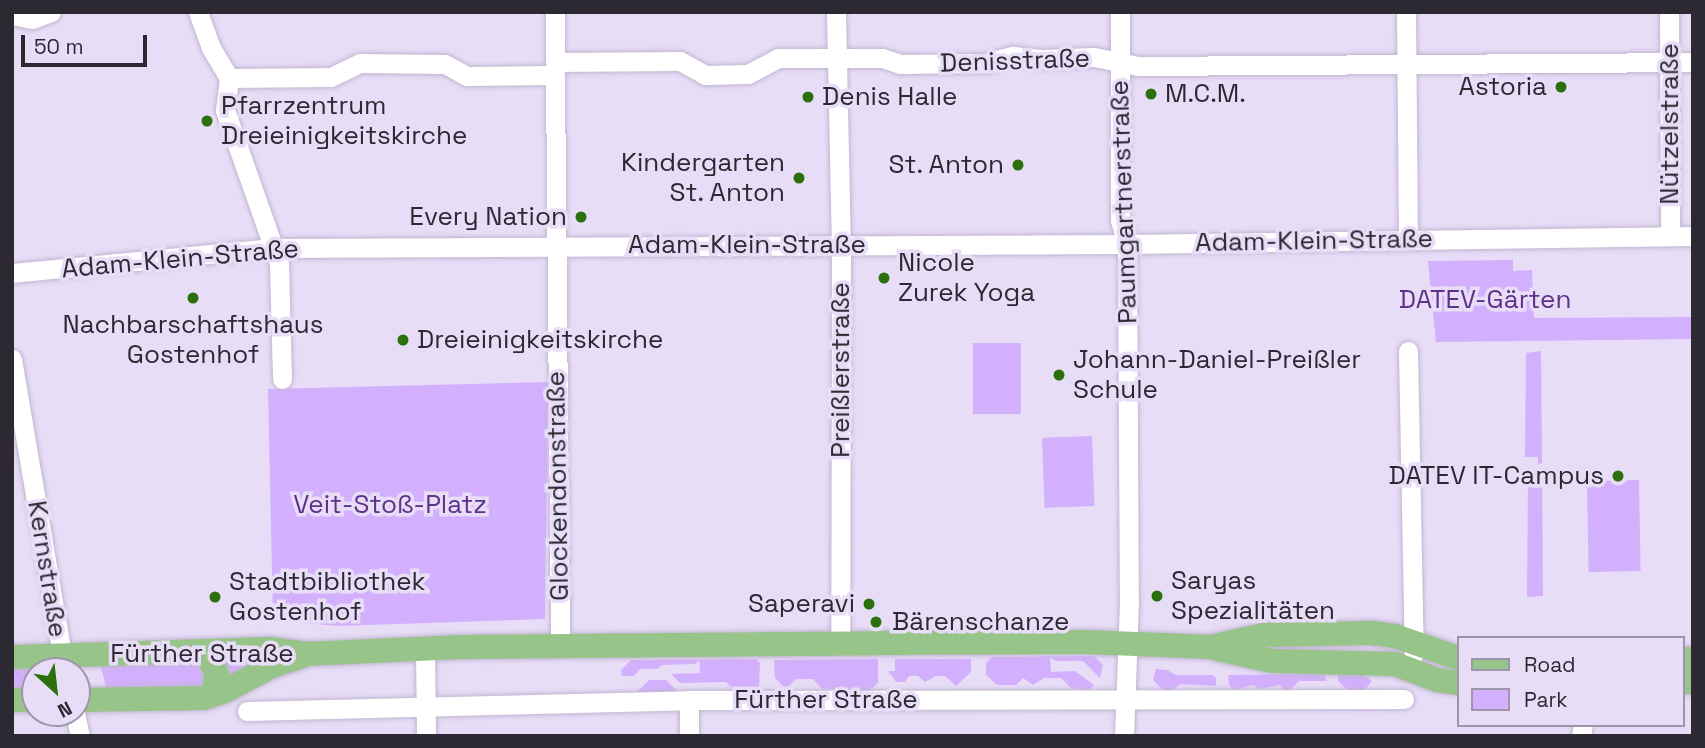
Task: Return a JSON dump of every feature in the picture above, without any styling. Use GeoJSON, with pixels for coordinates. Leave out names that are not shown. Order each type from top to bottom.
{"type":"FeatureCollection","features":[{"type":"Feature","properties":{"kind":"main road","name":"Fürther Straße"},"geometry":{"type":"LineString","coordinates":[[1210,647],[1265,635],[1379,634],[1456,657]]}},
{"type":"Feature","properties":{"kind":"main road","name":"Fürther Straße"},"geometry":{"type":"LineString","coordinates":[[91,661],[206,651],[269,649],[307,654],[425,648],[560,646],[1126,644],[1210,647],[1273,661],[1380,663],[1456,682]]}},
{"type":"Feature","properties":{"kind":"main road"},"geometry":{"type":"LineString","coordinates":[[206,651],[217,675],[213,695]]}},
{"type":"Feature","properties":{"kind":"main road","name":"Fürther Straße"},"geometry":{"type":"LineString","coordinates":[[91,700],[196,699],[213,695],[272,666],[307,654]]}},
{"type":"Feature","properties":{"kind":"street"},"geometry":{"type":"LineString","coordinates":[[12,15],[32,19],[51,12]]}},
{"type":"Feature","properties":{"kind":"street"},"geometry":{"type":"LineString","coordinates":[[198,12],[211,48],[229,78],[225,110],[279,263],[282,379]]}},
{"type":"Feature","properties":{"kind":"street","name":"Glockendonstraße"},"geometry":{"type":"LineString","coordinates":[[555,12],[560,646]]}},
{"type":"Feature","properties":{"kind":"street","name":"Preißlerstraße"},"geometry":{"type":"LineString","coordinates":[[836,12],[841,244],[840,644]]}},
{"type":"Feature","properties":{"kind":"street","name":"Paumgartnerstraße"},"geometry":{"type":"LineString","coordinates":[[1120,12],[1120,220],[1127,244],[1124,736]]}},
{"type":"Feature","properties":{"kind":"street"},"geometry":{"type":"LineString","coordinates":[[1406,12],[1408,239]]}},
{"type":"Feature","properties":{"kind":"street","name":"Nützelstraße"},"geometry":{"type":"LineString","coordinates":[[1669,12],[1670,236]]}},
{"type":"Feature","properties":{"kind":"street","name":"Denisstraße"},"geometry":{"type":"LineString","coordinates":[[229,78],[331,77],[360,63],[445,64],[467,76],[680,61],[705,75],[715,75],[748,74],[778,58],[882,58],[900,64],[986,63],[1013,55],[1042,59],[1094,57],[1138,66],[1693,62]]}},
{"type":"Feature","properties":{"kind":"street","name":"Adam-Klein-Straße"},"geometry":{"type":"LineString","coordinates":[[12,273],[274,248],[1127,244],[1693,236]]}},
{"type":"Feature","properties":{"kind":"street"},"geometry":{"type":"LineString","coordinates":[[1409,351],[1414,671]]}},
{"type":"Feature","properties":{"kind":"street","name":"Kernstraße"},"geometry":{"type":"LineString","coordinates":[[12,359],[62,657]]}},
{"type":"Feature","properties":{"kind":"street"},"geometry":{"type":"LineString","coordinates":[[425,648],[426,736]]}},
{"type":"Feature","properties":{"kind":"street","name":"Fürther Straße"},"geometry":{"type":"LineString","coordinates":[[247,710],[689,700],[1404,699]]}},
{"type":"Feature","properties":{"kind":"street"},"geometry":{"type":"LineString","coordinates":[[689,700],[689,736]]}},
{"type":"Feature","properties":{"kind":"green space","name":"DATEV-Gärten"},"geometry":{"type":"Polygon","coordinates":[[[1513,260],[1513,271],[1532,270],[1534,318],[1693,317],[1693,339],[1436,342],[1428,261],[1513,260]]]}},
{"type":"Feature","properties":{"kind":"green space"},"geometry":{"type":"Polygon","coordinates":[[[973,343],[1021,343],[1021,414],[973,414],[973,343]]]}},
{"type":"Feature","properties":{"kind":"green space"},"geometry":{"type":"Polygon","coordinates":[[[1541,351],[1542,463],[1538,464],[1538,457],[1525,457],[1526,353],[1541,351]]]}},
{"type":"Feature","properties":{"kind":"green space","name":"Veit-Stoß-Platz"},"geometry":{"type":"Polygon","coordinates":[[[548,382],[545,619],[337,626],[273,620],[268,389],[548,382]]]}},
{"type":"Feature","properties":{"kind":"green space"},"geometry":{"type":"Polygon","coordinates":[[[1092,436],[1094,506],[1044,508],[1042,438],[1092,436]]]}},
{"type":"Feature","properties":{"kind":"green space"},"geometry":{"type":"Polygon","coordinates":[[[1538,473],[1542,473],[1543,596],[1527,597],[1528,479],[1538,478],[1538,473]]]}},
{"type":"Feature","properties":{"kind":"green space"},"geometry":{"type":"Polygon","coordinates":[[[1639,480],[1641,571],[1589,572],[1587,481],[1639,480]]]}},
{"type":"Feature","properties":{"kind":"green space"},"geometry":{"type":"Polygon","coordinates":[[[1094,656],[1103,665],[1100,678],[1083,661],[1056,661],[1050,657],[1051,672],[1075,671],[1094,685],[1090,689],[1072,689],[1061,678],[1044,678],[1033,685],[1023,678],[1016,685],[997,685],[986,675],[986,663],[992,657],[1094,656]]]}},
{"type":"Feature","properties":{"kind":"green space"},"geometry":{"type":"Polygon","coordinates":[[[261,658],[210,689],[107,691],[100,663],[261,658]]]}},
{"type":"Feature","properties":{"kind":"green space"},"geometry":{"type":"Polygon","coordinates":[[[756,659],[760,663],[759,687],[731,687],[726,682],[680,683],[671,674],[700,673],[699,660],[695,664],[640,669],[634,676],[622,676],[621,670],[631,660],[756,659]]]}},
{"type":"Feature","properties":{"kind":"green space"},"geometry":{"type":"Polygon","coordinates":[[[878,659],[878,683],[865,695],[849,695],[843,689],[822,689],[813,679],[796,679],[786,689],[775,678],[774,660],[878,659]]]}},
{"type":"Feature","properties":{"kind":"green space"},"geometry":{"type":"Polygon","coordinates":[[[895,659],[971,659],[971,672],[956,686],[945,676],[936,676],[925,682],[918,676],[909,676],[905,682],[896,682],[888,671],[895,671],[895,659]]]}},
{"type":"Feature","properties":{"kind":"green space"},"geometry":{"type":"Polygon","coordinates":[[[12,664],[21,664],[21,689],[12,690],[12,664]]]}},
{"type":"Feature","properties":{"kind":"green space"},"geometry":{"type":"Polygon","coordinates":[[[1156,669],[1167,670],[1176,675],[1212,675],[1216,678],[1216,686],[1180,684],[1173,690],[1163,690],[1153,680],[1156,669]]]}},
{"type":"Feature","properties":{"kind":"green space"},"geometry":{"type":"Polygon","coordinates":[[[1361,673],[1372,681],[1363,692],[1350,692],[1338,681],[1338,674],[1361,673]]]}},
{"type":"Feature","properties":{"kind":"green space"},"geometry":{"type":"Polygon","coordinates":[[[1324,674],[1327,681],[1299,681],[1291,689],[1284,690],[1280,685],[1259,689],[1254,685],[1234,690],[1229,685],[1228,675],[1324,674]]]}},
{"type":"Feature","properties":{"kind":"green space"},"geometry":{"type":"Polygon","coordinates":[[[649,680],[666,680],[679,693],[636,693],[649,680]]]}},
{"type":"Feature","properties":{"kind":"place","name":"Astoria"},"geometry":{"type":"Point","coordinates":[1561,87]}},
{"type":"Feature","properties":{"kind":"place","name":"M.C.M."},"geometry":{"type":"Point","coordinates":[1151,94]}},
{"type":"Feature","properties":{"kind":"place","name":"Denis Halle"},"geometry":{"type":"Point","coordinates":[808,97]}},
{"type":"Feature","properties":{"kind":"place","name":"Pfarrzentrum Dreieinigkeitskirche"},"geometry":{"type":"Point","coordinates":[207,121]}},
{"type":"Feature","properties":{"kind":"place","name":"St. Anton"},"geometry":{"type":"Point","coordinates":[1018,165]}},
{"type":"Feature","properties":{"kind":"place","name":"Kindergarten St. Anton"},"geometry":{"type":"Point","coordinates":[799,178]}},
{"type":"Feature","properties":{"kind":"place","name":"Every Nation"},"geometry":{"type":"Point","coordinates":[581,217]}},
{"type":"Feature","properties":{"kind":"place","name":"Nicole Zurek Yoga"},"geometry":{"type":"Point","coordinates":[884,278]}},
{"type":"Feature","properties":{"kind":"place","name":"Nachbarschaftshaus Gostenhof"},"geometry":{"type":"Point","coordinates":[193,298]}},
{"type":"Feature","properties":{"kind":"place","name":"Dreieinigkeitskirche"},"geometry":{"type":"Point","coordinates":[403,340]}},
{"type":"Feature","properties":{"kind":"place","name":"Johann-Daniel-Preißler Schule"},"geometry":{"type":"Point","coordinates":[1059,375]}},
{"type":"Feature","properties":{"kind":"place","name":"DATEV IT-Campus"},"geometry":{"type":"Point","coordinates":[1618,476]}},
{"type":"Feature","properties":{"kind":"place","name":"Saryas Spezialitäten"},"geometry":{"type":"Point","coordinates":[1157,596]}},
{"type":"Feature","properties":{"kind":"place","name":"Stadtbibliothek Gostenhof"},"geometry":{"type":"Point","coordinates":[215,597]}},
{"type":"Feature","properties":{"kind":"place","name":"Saperavi"},"geometry":{"type":"Point","coordinates":[869,604]}},
{"type":"Feature","properties":{"kind":"place","name":"Bärenschanze"},"geometry":{"type":"Point","coordinates":[876,622]}}]}
